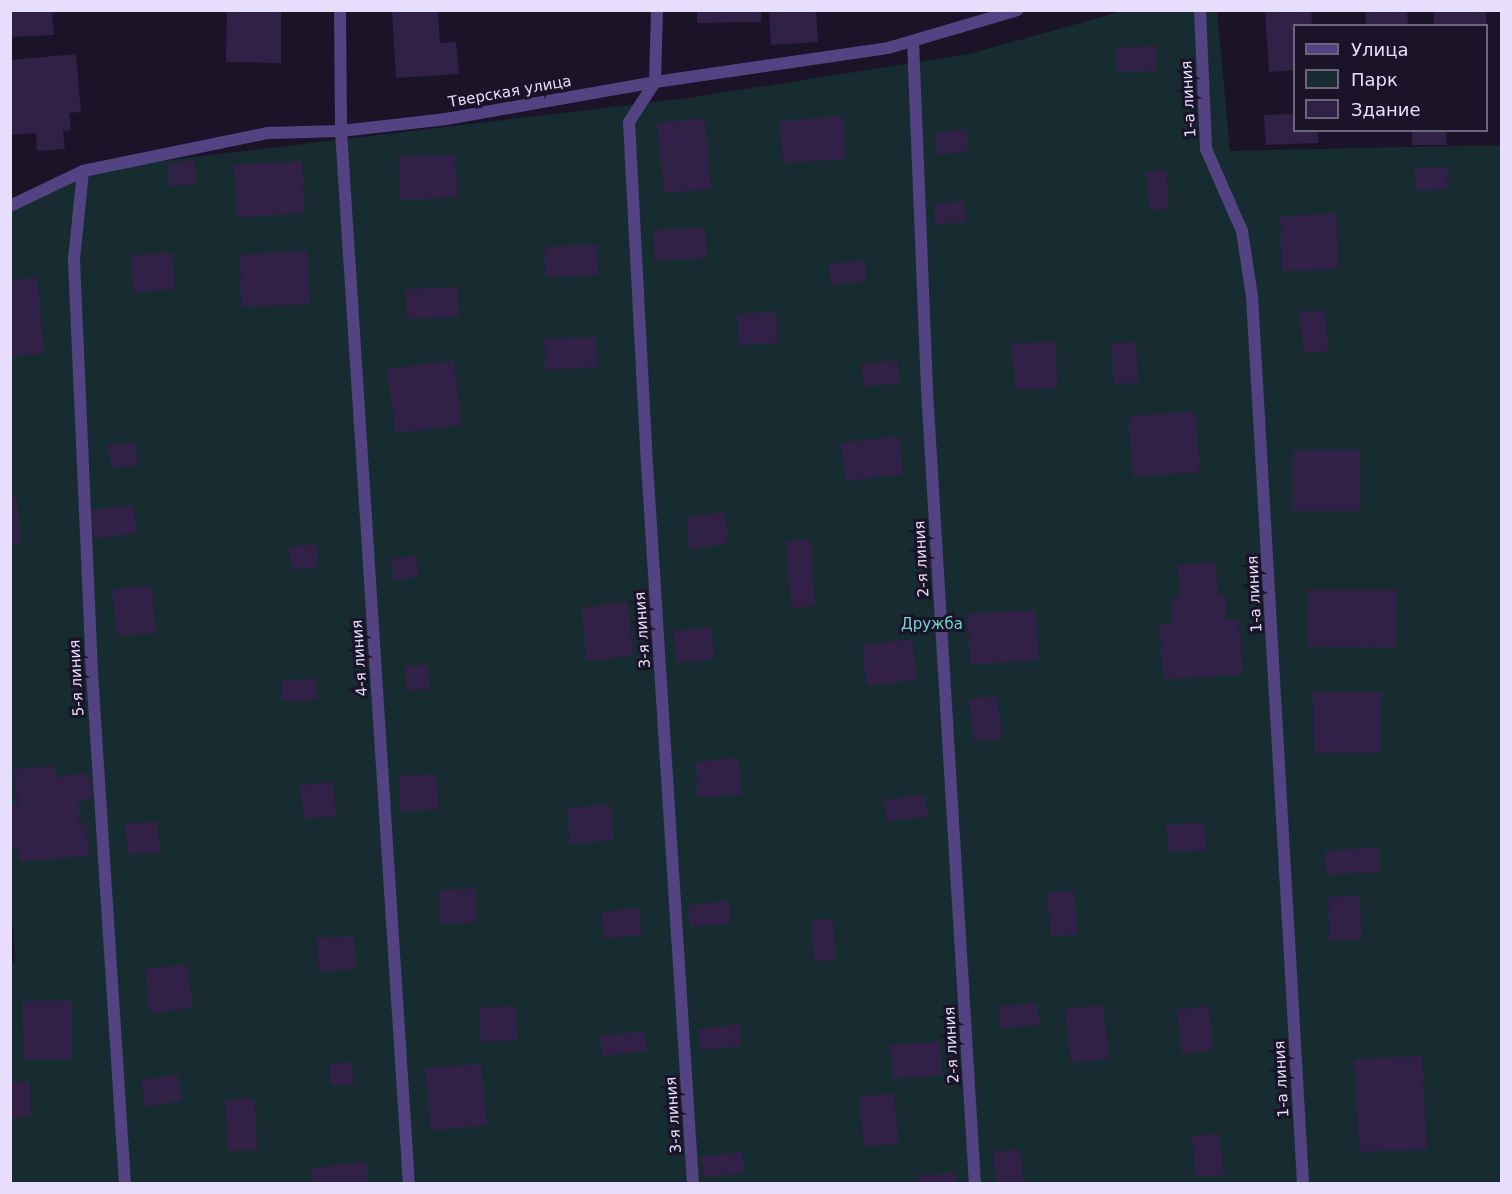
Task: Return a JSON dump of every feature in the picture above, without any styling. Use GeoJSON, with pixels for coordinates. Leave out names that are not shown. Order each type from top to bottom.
{"type":"FeatureCollection","features":[{"type":"Feature","properties":{"kind":"street","name":"4-я линия"},"geometry":{"type":"LineString","coordinates":[[340,10],[341,131],[409,1184]]}},
{"type":"Feature","properties":{"kind":"street"},"geometry":{"type":"LineString","coordinates":[[655,82],[657,10]]}},
{"type":"Feature","properties":{"kind":"street","name":"Тверская улица"},"geometry":{"type":"LineString","coordinates":[[10,206],[83,171],[268,133],[341,131],[446,119],[655,82],[888,48],[988,14],[1018,10]]}},
{"type":"Feature","properties":{"kind":"street","name":"1-а линия"},"geometry":{"type":"LineString","coordinates":[[1200,10],[1206,149],[1242,231],[1252,296],[1303,1184]]}},
{"type":"Feature","properties":{"kind":"street","name":"2-я линия"},"geometry":{"type":"LineString","coordinates":[[913,41],[927,391],[975,1184]]}},
{"type":"Feature","properties":{"kind":"street","name":"3-я линия"},"geometry":{"type":"LineString","coordinates":[[655,82],[629,122],[646,448],[693,1184]]}},
{"type":"Feature","properties":{"kind":"street","name":"5-я линия"},"geometry":{"type":"LineString","coordinates":[[83,171],[74,260],[91,657],[125,1184]]}},
{"type":"Feature","properties":{"kind":"green space","name":"Дружба"},"geometry":{"type":"Polygon","coordinates":[[[1123,11],[1217,11],[1230,151],[1501,145],[1501,1183],[11,1183],[10,963],[15,962],[10,878],[10,214],[70,172],[688,98],[969,54],[1123,11]]]}},
{"type":"Feature","properties":{"kind":"building"},"geometry":{"type":"Polygon","coordinates":[[[10,10],[60,10],[60,12],[52,13],[54,35],[10,37],[10,10]]]}},
{"type":"Feature","properties":{"kind":"building"},"geometry":{"type":"Polygon","coordinates":[[[227,10],[281,10],[281,63],[226,62],[227,10]]]}},
{"type":"Feature","properties":{"kind":"building"},"geometry":{"type":"Polygon","coordinates":[[[392,10],[438,10],[440,43],[456,42],[459,74],[396,78],[392,10]]]}},
{"type":"Feature","properties":{"kind":"building"},"geometry":{"type":"Polygon","coordinates":[[[697,10],[761,10],[761,22],[697,23],[697,10]]]}},
{"type":"Feature","properties":{"kind":"building"},"geometry":{"type":"Polygon","coordinates":[[[769,10],[816,10],[818,42],[771,45],[769,10]]]}},
{"type":"Feature","properties":{"kind":"building"},"geometry":{"type":"Polygon","coordinates":[[[1265,10],[1311,10],[1312,24],[1293,24],[1293,70],[1269,72],[1265,10]]]}},
{"type":"Feature","properties":{"kind":"building"},"geometry":{"type":"Polygon","coordinates":[[[1365,10],[1407,10],[1408,24],[1366,24],[1365,10]]]}},
{"type":"Feature","properties":{"kind":"building"},"geometry":{"type":"Polygon","coordinates":[[[1434,10],[1486,10],[1486,24],[1434,24],[1434,10]]]}},
{"type":"Feature","properties":{"kind":"building"},"geometry":{"type":"Polygon","coordinates":[[[1156,46],[1157,71],[1117,73],[1116,48],[1156,46]]]}},
{"type":"Feature","properties":{"kind":"building"},"geometry":{"type":"Polygon","coordinates":[[[76,54],[81,112],[69,113],[71,130],[63,131],[65,149],[37,151],[36,133],[10,135],[10,60],[76,54]]]}},
{"type":"Feature","properties":{"kind":"building"},"geometry":{"type":"Polygon","coordinates":[[[1293,114],[1293,132],[1318,132],[1318,143],[1266,145],[1264,115],[1293,114]]]}},
{"type":"Feature","properties":{"kind":"building"},"geometry":{"type":"Polygon","coordinates":[[[843,116],[846,159],[783,163],[780,121],[843,116]]]}},
{"type":"Feature","properties":{"kind":"building"},"geometry":{"type":"Polygon","coordinates":[[[705,118],[711,189],[664,193],[657,123],[705,118]]]}},
{"type":"Feature","properties":{"kind":"building"},"geometry":{"type":"Polygon","coordinates":[[[966,129],[968,151],[938,155],[935,133],[966,129]]]}},
{"type":"Feature","properties":{"kind":"building"},"geometry":{"type":"Polygon","coordinates":[[[1412,132],[1446,132],[1447,145],[1412,145],[1412,132]]]}},
{"type":"Feature","properties":{"kind":"building"},"geometry":{"type":"Polygon","coordinates":[[[455,154],[458,197],[401,201],[398,157],[455,154]]]}},
{"type":"Feature","properties":{"kind":"building"},"geometry":{"type":"Polygon","coordinates":[[[194,160],[197,183],[170,187],[167,164],[194,160]]]}},
{"type":"Feature","properties":{"kind":"building"},"geometry":{"type":"Polygon","coordinates":[[[302,161],[305,213],[237,218],[234,165],[302,161]]]}},
{"type":"Feature","properties":{"kind":"building"},"geometry":{"type":"Polygon","coordinates":[[[1447,167],[1448,189],[1415,191],[1414,168],[1447,167]]]}},
{"type":"Feature","properties":{"kind":"building"},"geometry":{"type":"Polygon","coordinates":[[[1166,170],[1169,209],[1150,210],[1146,172],[1166,170]]]}},
{"type":"Feature","properties":{"kind":"building"},"geometry":{"type":"Polygon","coordinates":[[[964,201],[966,222],[935,225],[933,204],[964,201]]]}},
{"type":"Feature","properties":{"kind":"building"},"geometry":{"type":"Polygon","coordinates":[[[1336,213],[1339,269],[1282,271],[1280,216],[1336,213]]]}},
{"type":"Feature","properties":{"kind":"building"},"geometry":{"type":"Polygon","coordinates":[[[706,228],[707,258],[654,260],[653,230],[706,228]]]}},
{"type":"Feature","properties":{"kind":"building"},"geometry":{"type":"Polygon","coordinates":[[[597,244],[598,275],[546,277],[544,247],[597,244]]]}},
{"type":"Feature","properties":{"kind":"building"},"geometry":{"type":"Polygon","coordinates":[[[307,251],[310,304],[242,307],[239,255],[307,251]]]}},
{"type":"Feature","properties":{"kind":"building"},"geometry":{"type":"Polygon","coordinates":[[[173,253],[175,289],[134,292],[131,255],[173,253]]]}},
{"type":"Feature","properties":{"kind":"building"},"geometry":{"type":"Polygon","coordinates":[[[865,260],[867,281],[831,286],[829,264],[865,260]]]}},
{"type":"Feature","properties":{"kind":"building"},"geometry":{"type":"Polygon","coordinates":[[[37,277],[44,353],[10,356],[10,280],[37,277]]]}},
{"type":"Feature","properties":{"kind":"building"},"geometry":{"type":"Polygon","coordinates":[[[458,287],[459,317],[407,319],[405,289],[458,287]]]}},
{"type":"Feature","properties":{"kind":"building"},"geometry":{"type":"Polygon","coordinates":[[[1325,310],[1328,351],[1303,353],[1300,312],[1325,310]]]}},
{"type":"Feature","properties":{"kind":"building"},"geometry":{"type":"Polygon","coordinates":[[[776,311],[778,343],[739,346],[737,314],[776,311]]]}},
{"type":"Feature","properties":{"kind":"building"},"geometry":{"type":"Polygon","coordinates":[[[596,337],[598,367],[545,370],[544,339],[596,337]]]}},
{"type":"Feature","properties":{"kind":"building"},"geometry":{"type":"Polygon","coordinates":[[[1055,341],[1058,387],[1015,390],[1012,344],[1055,341]]]}},
{"type":"Feature","properties":{"kind":"building"},"geometry":{"type":"Polygon","coordinates":[[[1136,342],[1139,383],[1114,384],[1111,343],[1136,342]]]}},
{"type":"Feature","properties":{"kind":"building"},"geometry":{"type":"Polygon","coordinates":[[[454,360],[462,425],[395,433],[387,369],[454,360]]]}},
{"type":"Feature","properties":{"kind":"building"},"geometry":{"type":"Polygon","coordinates":[[[897,360],[900,383],[864,387],[861,365],[897,360]]]}},
{"type":"Feature","properties":{"kind":"building"},"geometry":{"type":"Polygon","coordinates":[[[1196,412],[1200,472],[1133,477],[1128,416],[1196,412]]]}},
{"type":"Feature","properties":{"kind":"building"},"geometry":{"type":"Polygon","coordinates":[[[899,436],[903,474],[846,481],[841,443],[899,436]]]}},
{"type":"Feature","properties":{"kind":"building"},"geometry":{"type":"Polygon","coordinates":[[[135,442],[138,465],[111,468],[108,445],[135,442]]]}},
{"type":"Feature","properties":{"kind":"building"},"geometry":{"type":"Polygon","coordinates":[[[1293,450],[1360,450],[1360,511],[1293,511],[1293,450]]]}},
{"type":"Feature","properties":{"kind":"building"},"geometry":{"type":"Polygon","coordinates":[[[10,497],[17,497],[21,543],[10,544],[10,497]]]}},
{"type":"Feature","properties":{"kind":"building"},"geometry":{"type":"Polygon","coordinates":[[[133,505],[136,533],[94,539],[91,510],[133,505]]]}},
{"type":"Feature","properties":{"kind":"building"},"geometry":{"type":"Polygon","coordinates":[[[725,512],[728,544],[690,549],[686,517],[725,512]]]}},
{"type":"Feature","properties":{"kind":"building"},"geometry":{"type":"Polygon","coordinates":[[[811,540],[815,606],[791,608],[786,541],[811,540]]]}},
{"type":"Feature","properties":{"kind":"building"},"geometry":{"type":"Polygon","coordinates":[[[316,544],[319,567],[292,570],[289,547],[316,544]]]}},
{"type":"Feature","properties":{"kind":"building"},"geometry":{"type":"Polygon","coordinates":[[[416,556],[419,577],[394,580],[391,559],[416,556]]]}},
{"type":"Feature","properties":{"kind":"building"},"geometry":{"type":"Polygon","coordinates":[[[1216,562],[1218,594],[1225,594],[1227,620],[1239,619],[1243,674],[1163,680],[1159,624],[1173,623],[1171,598],[1180,597],[1178,565],[1216,562]]]}},
{"type":"Feature","properties":{"kind":"building"},"geometry":{"type":"Polygon","coordinates":[[[151,585],[156,633],[117,636],[112,590],[151,585]]]}},
{"type":"Feature","properties":{"kind":"building"},"geometry":{"type":"Polygon","coordinates":[[[1308,590],[1397,590],[1396,648],[1307,647],[1308,590]]]}},
{"type":"Feature","properties":{"kind":"building"},"geometry":{"type":"Polygon","coordinates":[[[627,602],[634,656],[587,661],[581,608],[627,602]]]}},
{"type":"Feature","properties":{"kind":"building"},"geometry":{"type":"Polygon","coordinates":[[[1036,610],[1039,660],[970,665],[967,614],[1036,610]]]}},
{"type":"Feature","properties":{"kind":"building"},"geometry":{"type":"Polygon","coordinates":[[[711,627],[715,658],[677,663],[673,631],[711,627]]]}},
{"type":"Feature","properties":{"kind":"building"},"geometry":{"type":"Polygon","coordinates":[[[912,639],[917,680],[867,686],[862,645],[912,639]]]}},
{"type":"Feature","properties":{"kind":"building"},"geometry":{"type":"Polygon","coordinates":[[[429,665],[430,689],[406,690],[405,666],[429,665]]]}},
{"type":"Feature","properties":{"kind":"building"},"geometry":{"type":"Polygon","coordinates":[[[316,679],[317,700],[282,702],[281,680],[316,679]]]}},
{"type":"Feature","properties":{"kind":"building"},"geometry":{"type":"Polygon","coordinates":[[[1313,692],[1381,692],[1381,753],[1314,753],[1313,692]]]}},
{"type":"Feature","properties":{"kind":"building"},"geometry":{"type":"Polygon","coordinates":[[[997,696],[1002,739],[974,741],[969,699],[997,696]]]}},
{"type":"Feature","properties":{"kind":"building"},"geometry":{"type":"Polygon","coordinates":[[[738,757],[742,794],[698,798],[695,762],[738,757]]]}},
{"type":"Feature","properties":{"kind":"building"},"geometry":{"type":"Polygon","coordinates":[[[54,766],[56,777],[84,773],[90,779],[93,790],[89,799],[78,802],[80,825],[87,824],[89,856],[19,862],[18,849],[12,849],[10,828],[10,805],[17,804],[14,769],[54,766]]]}},
{"type":"Feature","properties":{"kind":"building"},"geometry":{"type":"Polygon","coordinates":[[[436,774],[439,809],[401,812],[399,776],[436,774]]]}},
{"type":"Feature","properties":{"kind":"building"},"geometry":{"type":"Polygon","coordinates":[[[333,782],[337,816],[304,819],[300,785],[333,782]]]}},
{"type":"Feature","properties":{"kind":"building"},"geometry":{"type":"Polygon","coordinates":[[[925,795],[928,817],[887,821],[884,800],[925,795]]]}},
{"type":"Feature","properties":{"kind":"building"},"geometry":{"type":"Polygon","coordinates":[[[610,804],[614,840],[570,845],[567,808],[610,804]]]}},
{"type":"Feature","properties":{"kind":"building"},"geometry":{"type":"Polygon","coordinates":[[[157,821],[160,852],[128,855],[125,824],[157,821]]]}},
{"type":"Feature","properties":{"kind":"building"},"geometry":{"type":"Polygon","coordinates":[[[1205,823],[1206,850],[1168,852],[1166,824],[1205,823]]]}},
{"type":"Feature","properties":{"kind":"building"},"geometry":{"type":"Polygon","coordinates":[[[1379,847],[1380,872],[1326,875],[1325,851],[1379,847]]]}},
{"type":"Feature","properties":{"kind":"building"},"geometry":{"type":"Polygon","coordinates":[[[475,888],[477,922],[441,924],[439,890],[475,888]]]}},
{"type":"Feature","properties":{"kind":"building"},"geometry":{"type":"Polygon","coordinates":[[[1074,891],[1078,934],[1051,937],[1046,894],[1074,891]]]}},
{"type":"Feature","properties":{"kind":"building"},"geometry":{"type":"Polygon","coordinates":[[[1360,896],[1362,940],[1330,941],[1328,897],[1360,896]]]}},
{"type":"Feature","properties":{"kind":"building"},"geometry":{"type":"Polygon","coordinates":[[[729,901],[731,923],[690,927],[688,905],[729,901]]]}},
{"type":"Feature","properties":{"kind":"building"},"geometry":{"type":"Polygon","coordinates":[[[639,908],[642,935],[604,939],[602,912],[639,908]]]}},
{"type":"Feature","properties":{"kind":"building"},"geometry":{"type":"Polygon","coordinates":[[[833,919],[836,960],[814,961],[812,920],[833,919]]]}},
{"type":"Feature","properties":{"kind":"building"},"geometry":{"type":"Polygon","coordinates":[[[354,936],[356,969],[319,972],[317,938],[354,936]]]}},
{"type":"Feature","properties":{"kind":"building"},"geometry":{"type":"Polygon","coordinates":[[[187,964],[193,1008],[150,1013],[145,969],[187,964]]]}},
{"type":"Feature","properties":{"kind":"building"},"geometry":{"type":"Polygon","coordinates":[[[71,1000],[71,1059],[23,1059],[22,1001],[71,1000]]]}},
{"type":"Feature","properties":{"kind":"building"},"geometry":{"type":"Polygon","coordinates":[[[1037,1003],[1040,1025],[1000,1028],[998,1007],[1037,1003]]]}},
{"type":"Feature","properties":{"kind":"building"},"geometry":{"type":"Polygon","coordinates":[[[1103,1005],[1109,1058],[1071,1063],[1065,1009],[1103,1005]]]}},
{"type":"Feature","properties":{"kind":"building"},"geometry":{"type":"Polygon","coordinates":[[[515,1006],[518,1040],[481,1042],[479,1008],[515,1006]]]}},
{"type":"Feature","properties":{"kind":"building"},"geometry":{"type":"Polygon","coordinates":[[[1209,1006],[1213,1050],[1182,1054],[1177,1010],[1209,1006]]]}},
{"type":"Feature","properties":{"kind":"building"},"geometry":{"type":"Polygon","coordinates":[[[739,1024],[741,1046],[700,1050],[698,1029],[739,1024]]]}},
{"type":"Feature","properties":{"kind":"building"},"geometry":{"type":"Polygon","coordinates":[[[645,1031],[647,1051],[602,1056],[600,1036],[645,1031]]]}},
{"type":"Feature","properties":{"kind":"building"},"geometry":{"type":"Polygon","coordinates":[[[940,1042],[943,1075],[893,1079],[890,1045],[940,1042]]]}},
{"type":"Feature","properties":{"kind":"building"},"geometry":{"type":"Polygon","coordinates":[[[1422,1056],[1427,1149],[1359,1152],[1355,1059],[1422,1056]]]}},
{"type":"Feature","properties":{"kind":"building"},"geometry":{"type":"Polygon","coordinates":[[[352,1062],[354,1084],[331,1086],[329,1064],[352,1062]]]}},
{"type":"Feature","properties":{"kind":"building"},"geometry":{"type":"Polygon","coordinates":[[[481,1063],[487,1125],[431,1131],[425,1069],[481,1063]]]}},
{"type":"Feature","properties":{"kind":"building"},"geometry":{"type":"Polygon","coordinates":[[[178,1074],[182,1101],[146,1107],[141,1080],[178,1074]]]}},
{"type":"Feature","properties":{"kind":"building"},"geometry":{"type":"Polygon","coordinates":[[[30,1081],[31,1116],[10,1118],[10,1083],[30,1081]]]}},
{"type":"Feature","properties":{"kind":"building"},"geometry":{"type":"Polygon","coordinates":[[[894,1093],[899,1143],[864,1147],[859,1097],[894,1093]]]}},
{"type":"Feature","properties":{"kind":"building"},"geometry":{"type":"Polygon","coordinates":[[[254,1098],[258,1150],[228,1151],[225,1100],[254,1098]]]}},
{"type":"Feature","properties":{"kind":"building"},"geometry":{"type":"Polygon","coordinates":[[[1219,1133],[1224,1175],[1196,1178],[1191,1136],[1219,1133]]]}},
{"type":"Feature","properties":{"kind":"building"},"geometry":{"type":"Polygon","coordinates":[[[1020,1149],[1024,1184],[996,1184],[993,1152],[1020,1149]]]}},
{"type":"Feature","properties":{"kind":"building"},"geometry":{"type":"Polygon","coordinates":[[[742,1152],[744,1173],[704,1177],[701,1156],[742,1152]]]}},
{"type":"Feature","properties":{"kind":"building"},"geometry":{"type":"Polygon","coordinates":[[[366,1162],[368,1184],[313,1184],[311,1168],[366,1162]]]}},
{"type":"Feature","properties":{"kind":"building"},"geometry":{"type":"Polygon","coordinates":[[[955,1172],[956,1184],[919,1184],[918,1176],[955,1172]]]}}]}
